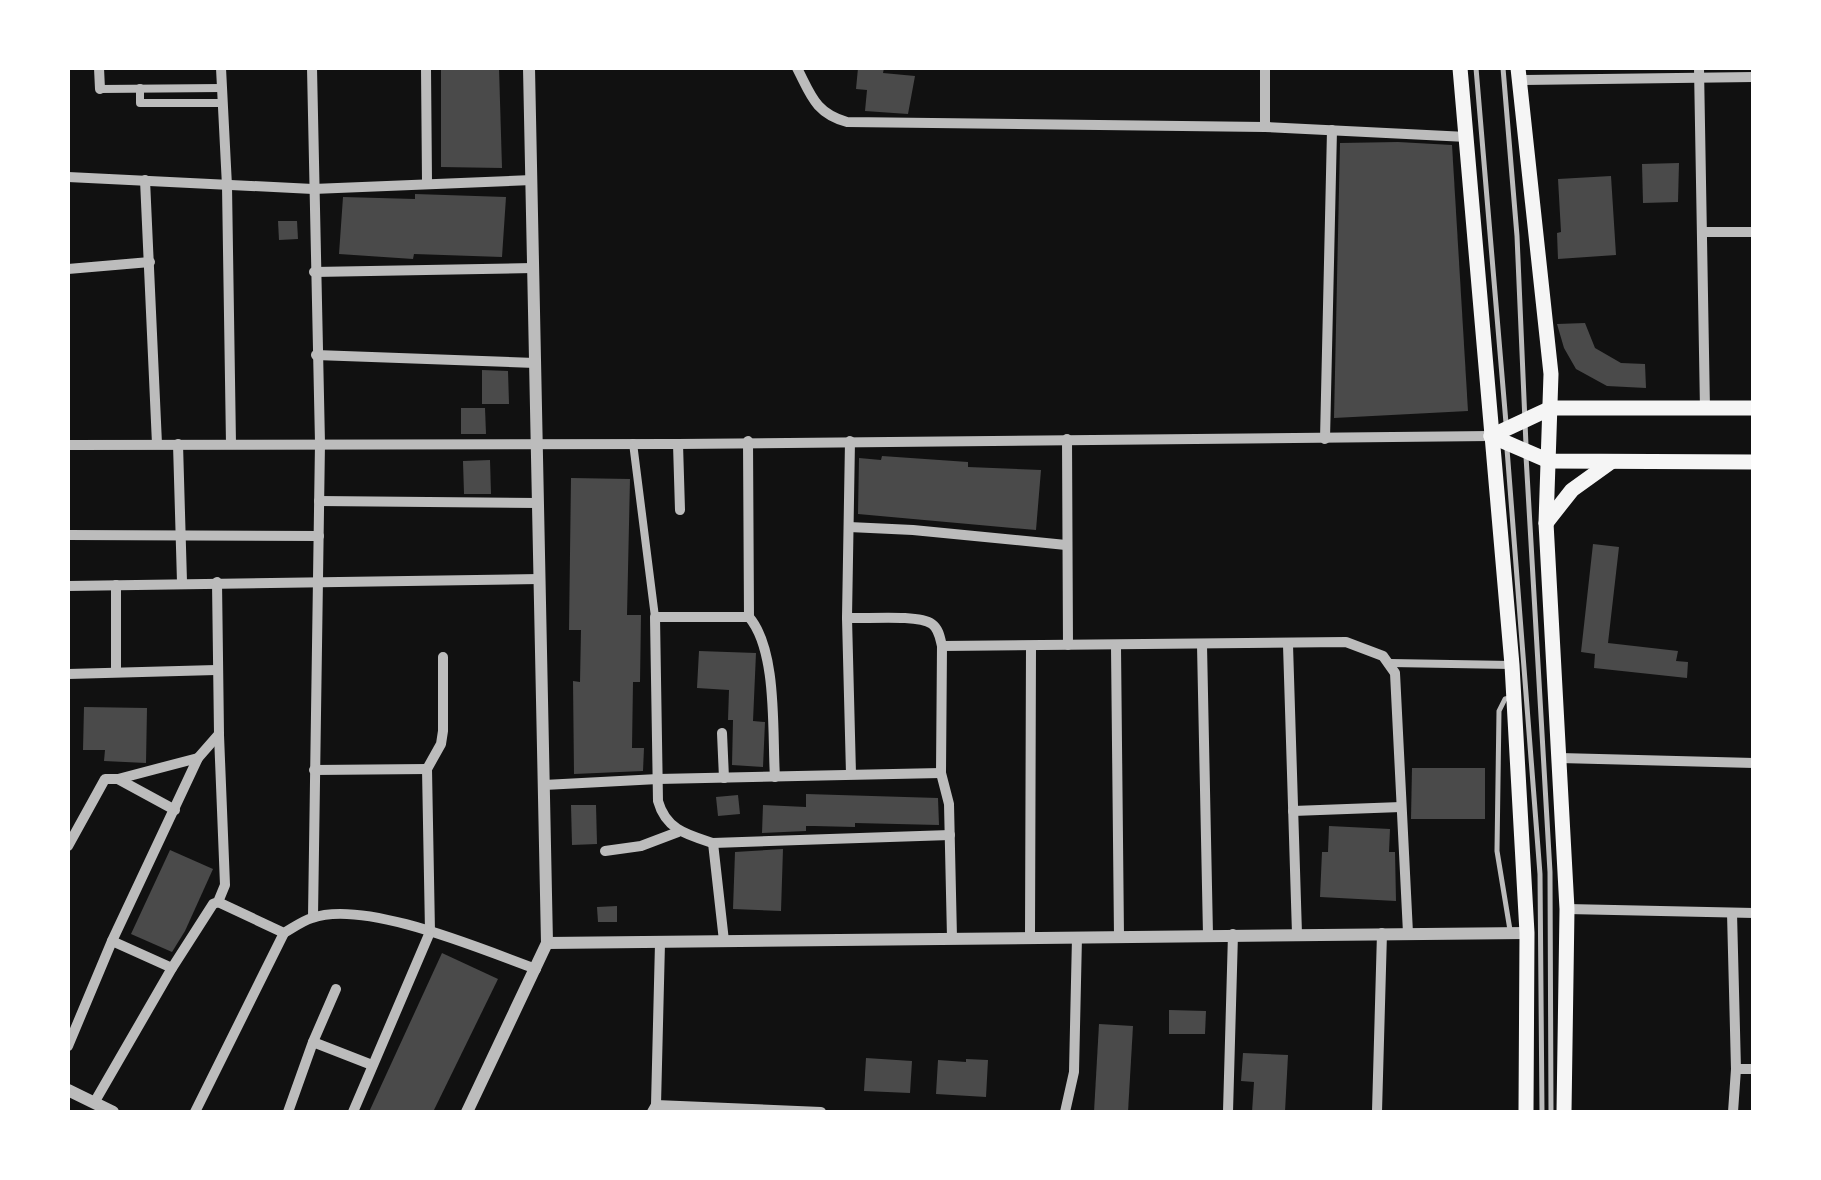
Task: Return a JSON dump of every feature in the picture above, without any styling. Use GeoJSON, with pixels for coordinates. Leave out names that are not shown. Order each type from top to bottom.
{"type":"FeatureCollection","features":[{"type":"Feature","properties":{"kind":"main road"},"geometry":{"type":"LineString","coordinates":[[1460,68],[1501,436],[1514,698],[1526,1112]]}},
{"type":"Feature","properties":{"kind":"main road"},"geometry":{"type":"LineString","coordinates":[[1519,74],[1551,374],[1546,523],[1567,909],[1564,1112]]}},
{"type":"Feature","properties":{"kind":"main road"},"geometry":{"type":"LineString","coordinates":[[1501,436],[1551,408],[1754,408]]}},
{"type":"Feature","properties":{"kind":"main road"},"geometry":{"type":"LineString","coordinates":[[1501,436],[1549,461],[1754,462]]}},
{"type":"Feature","properties":{"kind":"main road"},"geometry":{"type":"LineString","coordinates":[[1546,523],[1572,490],[1612,462]]}},
{"type":"Feature","properties":{"kind":"street"},"geometry":{"type":"LineString","coordinates":[[98,68],[100,88],[222,88]]}},
{"type":"Feature","properties":{"kind":"street"},"geometry":{"type":"LineString","coordinates":[[221,68],[231,444]]}},
{"type":"Feature","properties":{"kind":"street"},"geometry":{"type":"LineString","coordinates":[[312,68],[320,442],[313,917]]}},
{"type":"Feature","properties":{"kind":"street"},"geometry":{"type":"LineString","coordinates":[[426,68],[426,182]]}},
{"type":"Feature","properties":{"kind":"street"},"geometry":{"type":"LineString","coordinates":[[467,1112],[547,943],[529,68]]}},
{"type":"Feature","properties":{"kind":"street"},"geometry":{"type":"LineString","coordinates":[[797,68],[816,106],[830,117],[847,122],[1265,127],[1467,137]]}},
{"type":"Feature","properties":{"kind":"street"},"geometry":{"type":"LineString","coordinates":[[1264,68],[1265,127]]}},
{"type":"Feature","properties":{"kind":"street"},"geometry":{"type":"LineString","coordinates":[[1698,72],[1705,409]]}},
{"type":"Feature","properties":{"kind":"street"},"geometry":{"type":"LineString","coordinates":[[1519,74],[1698,72],[1754,77]]}},
{"type":"Feature","properties":{"kind":"street"},"geometry":{"type":"LineString","coordinates":[[140,88],[140,103],[222,104]]}},
{"type":"Feature","properties":{"kind":"street"},"geometry":{"type":"LineString","coordinates":[[1326,439],[1332,130]]}},
{"type":"Feature","properties":{"kind":"street"},"geometry":{"type":"LineString","coordinates":[[68,177],[313,189],[532,180]]}},
{"type":"Feature","properties":{"kind":"street"},"geometry":{"type":"LineString","coordinates":[[145,180],[157,444]]}},
{"type":"Feature","properties":{"kind":"street"},"geometry":{"type":"LineString","coordinates":[[1703,232],[1754,232]]}},
{"type":"Feature","properties":{"kind":"street"},"geometry":{"type":"LineString","coordinates":[[68,269],[150,262]]}},
{"type":"Feature","properties":{"kind":"street"},"geometry":{"type":"LineString","coordinates":[[314,272],[533,268]]}},
{"type":"Feature","properties":{"kind":"street"},"geometry":{"type":"LineString","coordinates":[[316,355],[535,363]]}},
{"type":"Feature","properties":{"kind":"street"},"geometry":{"type":"LineString","coordinates":[[68,445],[1501,436]]}},
{"type":"Feature","properties":{"kind":"street"},"geometry":{"type":"LineString","coordinates":[[1068,439],[1068,645]]}},
{"type":"Feature","properties":{"kind":"street"},"geometry":{"type":"LineString","coordinates":[[748,441],[749,618],[759,629],[767,662],[775,778]]}},
{"type":"Feature","properties":{"kind":"street"},"geometry":{"type":"LineString","coordinates":[[850,441],[847,618],[852,774]]}},
{"type":"Feature","properties":{"kind":"street"},"geometry":{"type":"LineString","coordinates":[[633,443],[656,618],[660,810],[678,832],[714,843],[950,835]]}},
{"type":"Feature","properties":{"kind":"street"},"geometry":{"type":"LineString","coordinates":[[178,444],[182,582]]}},
{"type":"Feature","properties":{"kind":"street"},"geometry":{"type":"LineString","coordinates":[[678,444],[680,510]]}},
{"type":"Feature","properties":{"kind":"street"},"geometry":{"type":"LineString","coordinates":[[319,501],[538,502]]}},
{"type":"Feature","properties":{"kind":"street"},"geometry":{"type":"LineString","coordinates":[[849,527],[1066,545]]}},
{"type":"Feature","properties":{"kind":"street"},"geometry":{"type":"LineString","coordinates":[[68,535],[319,536]]}},
{"type":"Feature","properties":{"kind":"street"},"geometry":{"type":"LineString","coordinates":[[68,586],[540,579]]}},
{"type":"Feature","properties":{"kind":"street"},"geometry":{"type":"LineString","coordinates":[[94,1104],[172,968],[218,902],[226,877],[216,670],[217,582]]}},
{"type":"Feature","properties":{"kind":"street"},"geometry":{"type":"LineString","coordinates":[[116,585],[116,672]]}},
{"type":"Feature","properties":{"kind":"street"},"geometry":{"type":"LineString","coordinates":[[656,618],[749,618]]}},
{"type":"Feature","properties":{"kind":"street"},"geometry":{"type":"LineString","coordinates":[[847,618],[930,622],[938,631],[942,646],[941,773],[950,804],[952,938]]}},
{"type":"Feature","properties":{"kind":"street"},"geometry":{"type":"LineString","coordinates":[[942,646],[1346,642],[1371,650],[1390,663],[1395,673],[1408,932]]}},
{"type":"Feature","properties":{"kind":"street"},"geometry":{"type":"LineString","coordinates":[[1288,644],[1297,934]]}},
{"type":"Feature","properties":{"kind":"street"},"geometry":{"type":"LineString","coordinates":[[1202,645],[1208,935]]}},
{"type":"Feature","properties":{"kind":"street"},"geometry":{"type":"LineString","coordinates":[[1030,937],[1031,646]]}},
{"type":"Feature","properties":{"kind":"street"},"geometry":{"type":"LineString","coordinates":[[1116,647],[1119,936]]}},
{"type":"Feature","properties":{"kind":"street"},"geometry":{"type":"LineString","coordinates":[[353,1112],[430,932],[426,769],[444,731],[443,657]]}},
{"type":"Feature","properties":{"kind":"street"},"geometry":{"type":"LineString","coordinates":[[1390,663],[1512,665]]}},
{"type":"Feature","properties":{"kind":"street"},"geometry":{"type":"LineString","coordinates":[[68,674],[216,670]]}},
{"type":"Feature","properties":{"kind":"street"},"geometry":{"type":"LineString","coordinates":[[722,733],[724,778]]}},
{"type":"Feature","properties":{"kind":"street"},"geometry":{"type":"LineString","coordinates":[[68,1046],[112,941],[198,758],[218,734]]}},
{"type":"Feature","properties":{"kind":"street"},"geometry":{"type":"LineString","coordinates":[[68,846],[100,782],[198,758]]}},
{"type":"Feature","properties":{"kind":"street"},"geometry":{"type":"LineString","coordinates":[[1560,758],[1754,764]]}},
{"type":"Feature","properties":{"kind":"street"},"geometry":{"type":"LineString","coordinates":[[314,770],[426,769]]}},
{"type":"Feature","properties":{"kind":"street"},"geometry":{"type":"LineString","coordinates":[[544,785],[941,773]]}},
{"type":"Feature","properties":{"kind":"street"},"geometry":{"type":"LineString","coordinates":[[114,778],[174,810]]}},
{"type":"Feature","properties":{"kind":"street"},"geometry":{"type":"LineString","coordinates":[[1293,811],[1401,807]]}},
{"type":"Feature","properties":{"kind":"street"},"geometry":{"type":"LineString","coordinates":[[605,851],[640,846],[678,832]]}},
{"type":"Feature","properties":{"kind":"street"},"geometry":{"type":"LineString","coordinates":[[714,843],[724,941]]}},
{"type":"Feature","properties":{"kind":"street"},"geometry":{"type":"LineString","coordinates":[[218,902],[284,933]]}},
{"type":"Feature","properties":{"kind":"street"},"geometry":{"type":"LineString","coordinates":[[1567,909],[1754,913]]}},
{"type":"Feature","properties":{"kind":"street"},"geometry":{"type":"LineString","coordinates":[[1732,912],[1736,1069],[1733,1112]]}},
{"type":"Feature","properties":{"kind":"street"},"geometry":{"type":"LineString","coordinates":[[195,1112],[284,933],[313,917],[355,915],[430,932],[536,969]]}},
{"type":"Feature","properties":{"kind":"street"},"geometry":{"type":"LineString","coordinates":[[1377,1112],[1382,933]]}},
{"type":"Feature","properties":{"kind":"street"},"geometry":{"type":"LineString","coordinates":[[547,943],[1519,933]]}},
{"type":"Feature","properties":{"kind":"street"},"geometry":{"type":"LineString","coordinates":[[1228,1112],[1234,934]]}},
{"type":"Feature","properties":{"kind":"street"},"geometry":{"type":"LineString","coordinates":[[1065,1112],[1074,1072],[1077,937]]}},
{"type":"Feature","properties":{"kind":"street"},"geometry":{"type":"LineString","coordinates":[[112,941],[172,968]]}},
{"type":"Feature","properties":{"kind":"street"},"geometry":{"type":"LineString","coordinates":[[660,943],[654,1109],[820,1112]]}},
{"type":"Feature","properties":{"kind":"street"},"geometry":{"type":"LineString","coordinates":[[288,1112],[336,989]]}},
{"type":"Feature","properties":{"kind":"street"},"geometry":{"type":"LineString","coordinates":[[313,1042],[372,1065]]}},
{"type":"Feature","properties":{"kind":"street"},"geometry":{"type":"LineString","coordinates":[[1736,1069],[1754,1069]]}},
{"type":"Feature","properties":{"kind":"street"},"geometry":{"type":"LineString","coordinates":[[68,1090],[113,1112]]}},
{"type":"Feature","properties":{"kind":"lane"},"geometry":{"type":"LineString","coordinates":[[1476,68],[1501,436],[1540,874],[1542,1112]]}},
{"type":"Feature","properties":{"kind":"lane"},"geometry":{"type":"LineString","coordinates":[[1503,68],[1528,420],[1526,451],[1550,872],[1551,1112]]}},
{"type":"Feature","properties":{"kind":"lane"},"geometry":{"type":"LineString","coordinates":[[1514,698],[1505,699],[1499,711],[1497,851],[1519,933]]}},
{"type":"Feature","properties":{"kind":"building"},"geometry":{"type":"Polygon","coordinates":[[[441,68],[499,68],[502,168],[441,167],[441,68]]]}},
{"type":"Feature","properties":{"kind":"building"},"geometry":{"type":"Polygon","coordinates":[[[858,68],[884,68],[883,73],[915,76],[908,114],[865,111],[867,90],[856,89],[858,68]]]}},
{"type":"Feature","properties":{"kind":"building"},"geometry":{"type":"Polygon","coordinates":[[[1340,143],[1452,145],[1468,411],[1334,418],[1340,143]]]}},
{"type":"Feature","properties":{"kind":"building"},"geometry":{"type":"Polygon","coordinates":[[[1679,163],[1678,202],[1643,203],[1642,164],[1679,163]]]}},
{"type":"Feature","properties":{"kind":"building"},"geometry":{"type":"Polygon","coordinates":[[[1611,176],[1616,255],[1558,259],[1558,179],[1611,176]]]}},
{"type":"Feature","properties":{"kind":"building"},"geometry":{"type":"Polygon","coordinates":[[[415,194],[506,197],[502,257],[414,254],[413,259],[339,254],[343,197],[415,199],[415,194]]]}},
{"type":"Feature","properties":{"kind":"building"},"geometry":{"type":"Polygon","coordinates":[[[278,221],[297,221],[298,239],[279,240],[278,221]]]}},
{"type":"Feature","properties":{"kind":"building"},"geometry":{"type":"Polygon","coordinates":[[[1585,323],[1595,348],[1621,363],[1645,364],[1646,388],[1607,386],[1576,369],[1557,324],[1585,323]]]}},
{"type":"Feature","properties":{"kind":"building"},"geometry":{"type":"Polygon","coordinates":[[[482,370],[508,371],[509,404],[482,404],[482,370]]]}},
{"type":"Feature","properties":{"kind":"building"},"geometry":{"type":"Polygon","coordinates":[[[461,408],[485,408],[486,434],[461,434],[461,408]]]}},
{"type":"Feature","properties":{"kind":"building"},"geometry":{"type":"Polygon","coordinates":[[[882,456],[968,462],[968,467],[1041,470],[1036,530],[858,514],[859,458],[881,460],[882,456]]]}},
{"type":"Feature","properties":{"kind":"building"},"geometry":{"type":"Polygon","coordinates":[[[490,460],[491,494],[464,494],[463,461],[490,460]]]}},
{"type":"Feature","properties":{"kind":"building"},"geometry":{"type":"Polygon","coordinates":[[[571,478],[630,479],[627,615],[641,615],[640,682],[633,682],[632,748],[644,748],[643,771],[574,774],[573,681],[580,682],[581,630],[569,630],[571,478]]]}},
{"type":"Feature","properties":{"kind":"building"},"geometry":{"type":"Polygon","coordinates":[[[1593,544],[1619,547],[1608,643],[1678,651],[1676,661],[1688,662],[1687,678],[1594,668],[1595,654],[1581,652],[1593,544]]]}},
{"type":"Feature","properties":{"kind":"building"},"geometry":{"type":"Polygon","coordinates":[[[699,651],[756,653],[753,721],[765,722],[763,767],[732,765],[729,690],[697,688],[699,651]]]}},
{"type":"Feature","properties":{"kind":"building"},"geometry":{"type":"Polygon","coordinates":[[[84,707],[147,708],[146,763],[104,761],[105,750],[83,750],[84,707]]]}},
{"type":"Feature","properties":{"kind":"building"},"geometry":{"type":"Polygon","coordinates":[[[1412,768],[1485,768],[1485,819],[1411,819],[1412,768]]]}},
{"type":"Feature","properties":{"kind":"building"},"geometry":{"type":"Polygon","coordinates":[[[806,794],[938,798],[939,825],[855,823],[855,827],[806,826],[806,831],[762,833],[763,805],[806,807],[806,794]]]}},
{"type":"Feature","properties":{"kind":"building"},"geometry":{"type":"Polygon","coordinates":[[[738,795],[740,814],[718,816],[716,797],[738,795]]]}},
{"type":"Feature","properties":{"kind":"building"},"geometry":{"type":"Polygon","coordinates":[[[571,805],[596,805],[597,844],[572,845],[571,805]]]}},
{"type":"Feature","properties":{"kind":"building"},"geometry":{"type":"Polygon","coordinates":[[[1329,826],[1390,829],[1389,852],[1395,852],[1396,901],[1320,897],[1322,852],[1328,852],[1329,826]]]}},
{"type":"Feature","properties":{"kind":"building"},"geometry":{"type":"Polygon","coordinates":[[[783,849],[781,911],[733,909],[735,852],[783,849]]]}},
{"type":"Feature","properties":{"kind":"building"},"geometry":{"type":"Polygon","coordinates":[[[170,850],[213,869],[172,952],[131,934],[170,850]]]}},
{"type":"Feature","properties":{"kind":"building"},"geometry":{"type":"Polygon","coordinates":[[[617,906],[617,922],[598,922],[597,907],[617,906]]]}},
{"type":"Feature","properties":{"kind":"building"},"geometry":{"type":"Polygon","coordinates":[[[442,953],[498,979],[433,1112],[369,1112],[442,953]]]}},
{"type":"Feature","properties":{"kind":"building"},"geometry":{"type":"Polygon","coordinates":[[[1169,1010],[1206,1011],[1205,1034],[1169,1034],[1169,1010]]]}},
{"type":"Feature","properties":{"kind":"building"},"geometry":{"type":"Polygon","coordinates":[[[1099,1024],[1133,1026],[1128,1112],[1094,1112],[1099,1024]]]}},
{"type":"Feature","properties":{"kind":"building"},"geometry":{"type":"Polygon","coordinates":[[[1243,1053],[1288,1055],[1285,1112],[1252,1112],[1254,1082],[1241,1081],[1243,1053]]]}},
{"type":"Feature","properties":{"kind":"building"},"geometry":{"type":"Polygon","coordinates":[[[866,1058],[912,1061],[910,1093],[864,1091],[866,1058]]]}},
{"type":"Feature","properties":{"kind":"building"},"geometry":{"type":"Polygon","coordinates":[[[938,1060],[988,1060],[986,1097],[936,1094],[938,1060]]]}}]}
